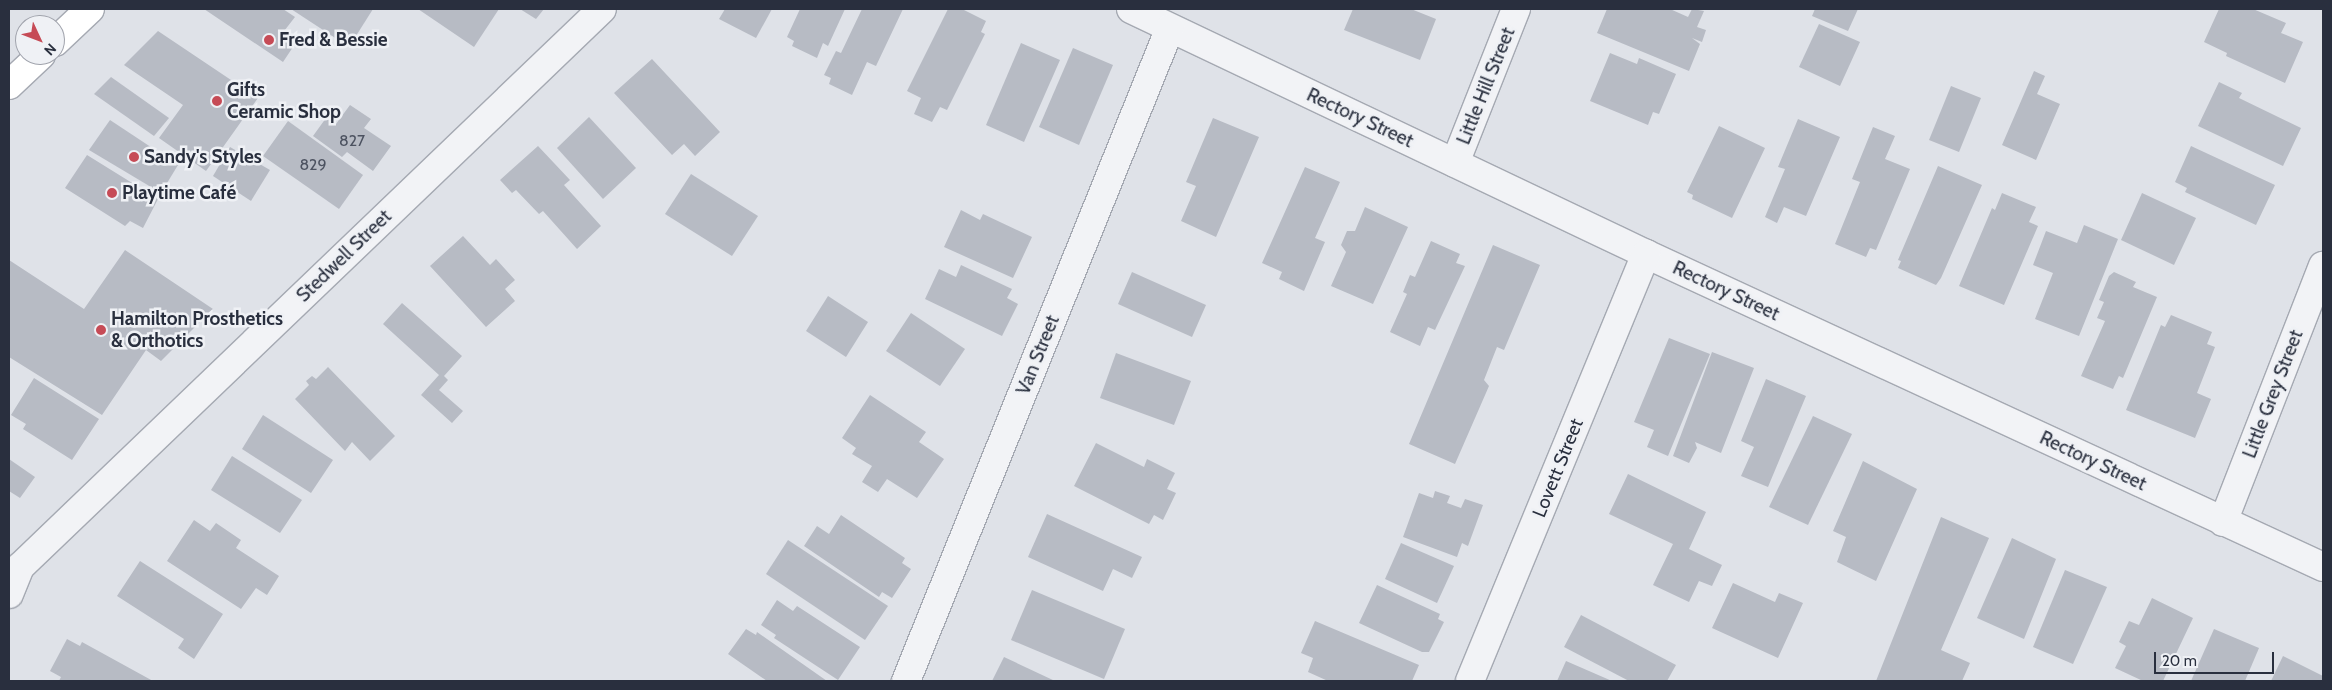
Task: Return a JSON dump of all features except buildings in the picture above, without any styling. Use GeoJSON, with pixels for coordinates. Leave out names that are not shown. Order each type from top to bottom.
{"type":"FeatureCollection","features":[{"type":"Feature","properties":{"kind":"main road"},"geometry":{"type":"LineString","coordinates":[[65,33],[90,9]]}},
{"type":"Feature","properties":{"kind":"street","name":"Stedwell Street"},"geometry":{"type":"LineString","coordinates":[[9,594],[20,567],[602,9]]}},
{"type":"Feature","properties":{"kind":"street","name":"Rectory Street"},"geometry":{"type":"LineString","coordinates":[[1131,9],[1646,254],[2323,568]]}},
{"type":"Feature","properties":{"kind":"street","name":"Little Hill Street"},"geometry":{"type":"LineString","coordinates":[[1455,163],[1516,9]]}},
{"type":"Feature","properties":{"kind":"street","name":"Van Street"},"geometry":{"type":"LineString","coordinates":[[906,681],[1170,28]]}},
{"type":"Feature","properties":{"kind":"street","name":"Lovett Street"},"geometry":{"type":"LineString","coordinates":[[1470,681],[1646,254]]}},
{"type":"Feature","properties":{"kind":"street","name":"Little Grey Street"},"geometry":{"type":"LineString","coordinates":[[2223,522],[2323,266]]}},
{"type":"Feature","properties":{"kind":"place","name":"Fred & Bessie"},"geometry":{"type":"Point","coordinates":[269,40]}},
{"type":"Feature","properties":{"kind":"place","name":"Gifts Ceramic Shop"},"geometry":{"type":"Point","coordinates":[217,101]}},
{"type":"Feature","properties":{"kind":"place","name":"Sandy's Styles"},"geometry":{"type":"Point","coordinates":[134,157]}},
{"type":"Feature","properties":{"kind":"place","name":"Playtime Café"},"geometry":{"type":"Point","coordinates":[112,193]}},
{"type":"Feature","properties":{"kind":"place","name":"Hamilton Prosthetics & Orthotics"},"geometry":{"type":"Point","coordinates":[101,330]}}]}
